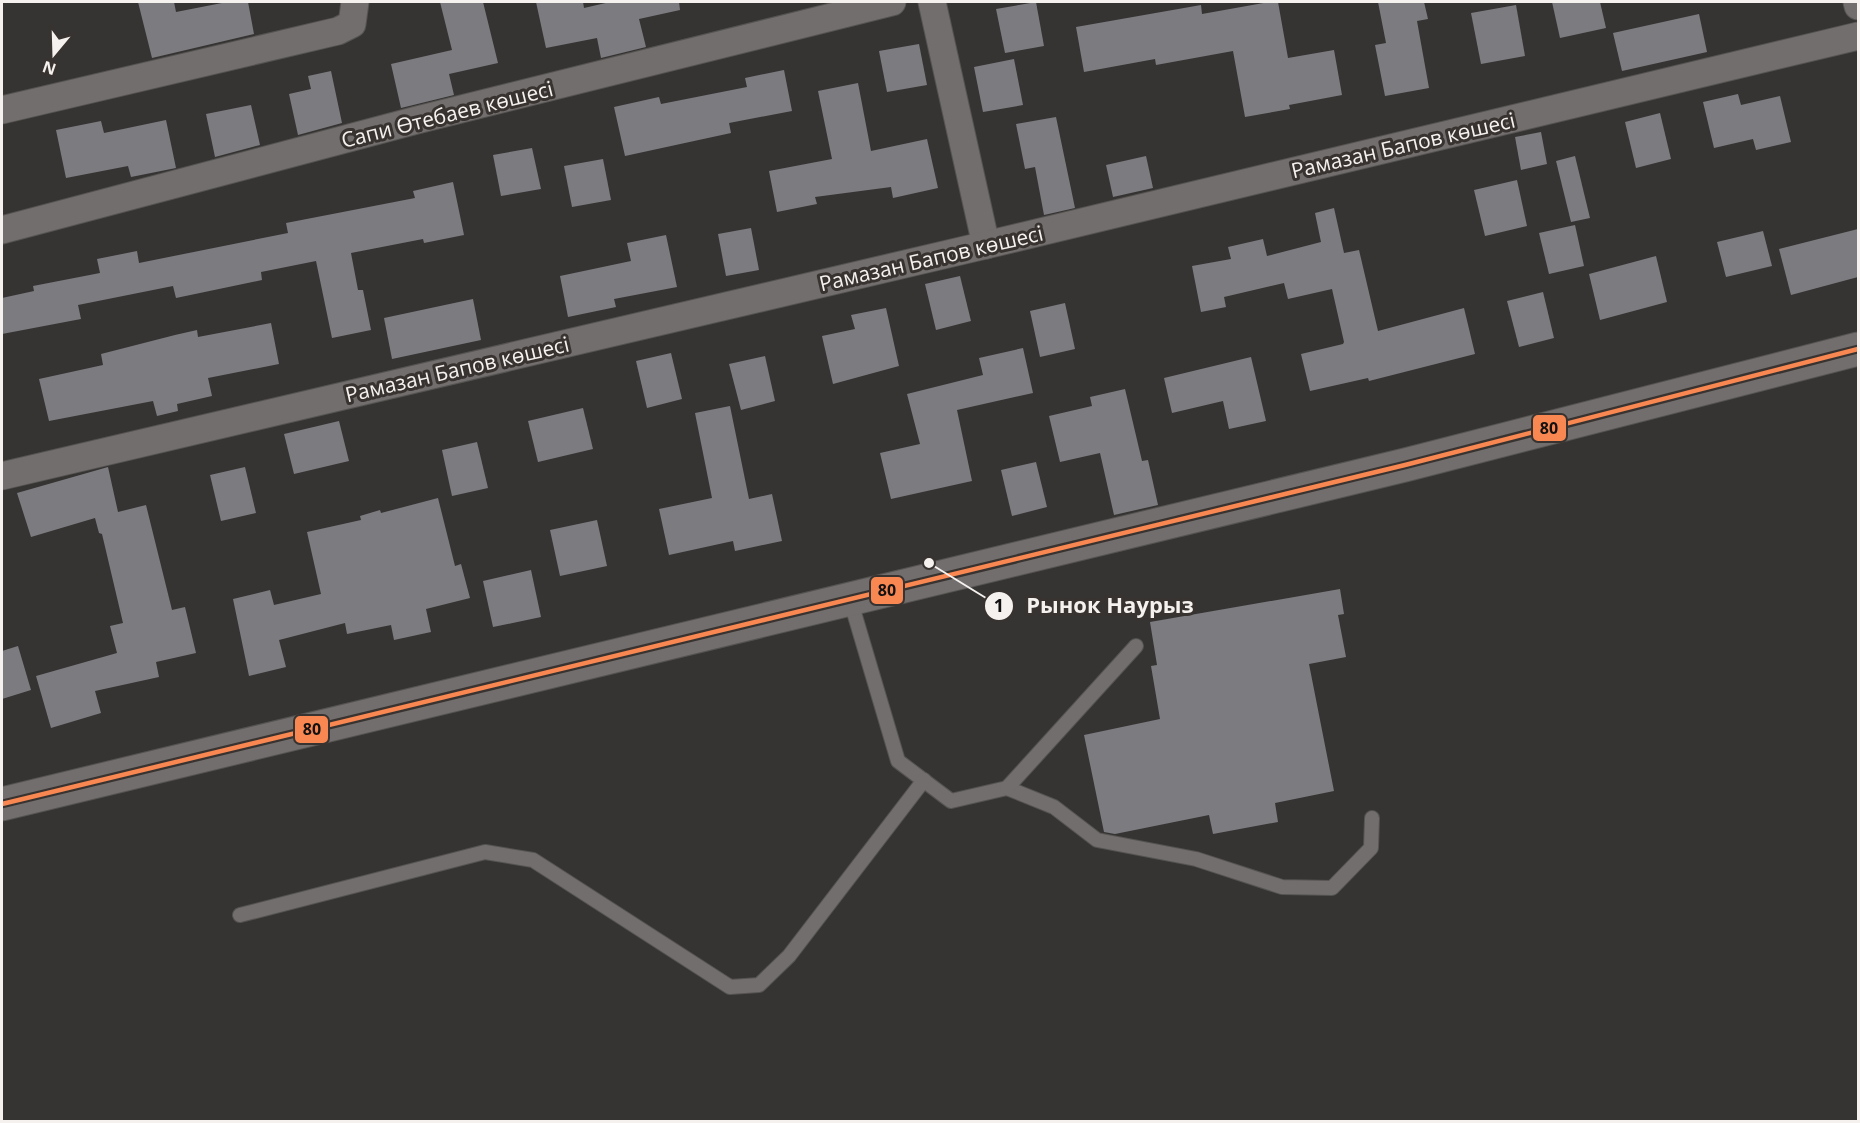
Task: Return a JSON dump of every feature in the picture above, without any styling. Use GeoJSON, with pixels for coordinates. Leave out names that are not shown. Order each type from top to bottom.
{"type":"FeatureCollection","features":[{"type":"Feature","properties":{"kind":"main road"},"geometry":{"type":"LineString","coordinates":[[2,804],[1405,465],[1858,349]]}},
{"type":"Feature","properties":{"kind":"street"},"geometry":{"type":"LineString","coordinates":[[2,110],[338,31],[352,24],[355,2]]}},
{"type":"Feature","properties":{"kind":"street","name":"Сапи Өтебаев көшесі"},"geometry":{"type":"LineString","coordinates":[[2,230],[417,120],[892,2]]}},
{"type":"Feature","properties":{"kind":"street"},"geometry":{"type":"LineString","coordinates":[[932,2],[986,245]]}},
{"type":"Feature","properties":{"kind":"street"},"geometry":{"type":"LineString","coordinates":[[1857,2],[1858,6]]}},
{"type":"Feature","properties":{"kind":"street","name":"Рамазан Бапов көшесі"},"geometry":{"type":"LineString","coordinates":[[2,476],[986,245],[1858,36]]}},
{"type":"Feature","properties":{"kind":"lane"},"geometry":{"type":"LineString","coordinates":[[850,599],[898,761],[951,801],[1007,788],[1136,646]]}},
{"type":"Feature","properties":{"kind":"lane"},"geometry":{"type":"LineString","coordinates":[[240,915],[485,852],[533,860],[730,987],[759,985],[789,956],[924,780]]}},
{"type":"Feature","properties":{"kind":"lane"},"geometry":{"type":"LineString","coordinates":[[1007,788],[1054,807],[1097,840],[1196,859],[1282,887],[1332,888],[1371,848],[1372,818]]}},
{"type":"Feature","properties":{"kind":"building"},"geometry":{"type":"Polygon","coordinates":[[[138,2],[174,2],[176,12],[227,2],[248,2],[254,34],[152,58],[138,2]]]}},
{"type":"Feature","properties":{"kind":"building"},"geometry":{"type":"Polygon","coordinates":[[[440,2],[483,2],[498,63],[449,74],[454,95],[401,108],[391,64],[452,50],[440,2]]]}},
{"type":"Feature","properties":{"kind":"building"},"geometry":{"type":"Polygon","coordinates":[[[536,2],[583,2],[584,8],[610,2],[679,2],[680,10],[639,19],[646,47],[601,58],[597,38],[546,48],[536,2]]]}},
{"type":"Feature","properties":{"kind":"building"},"geometry":{"type":"Polygon","coordinates":[[[1036,2],[1044,46],[1005,53],[996,9],[1036,2]]]}},
{"type":"Feature","properties":{"kind":"building"},"geometry":{"type":"Polygon","coordinates":[[[1278,2],[1288,58],[1334,50],[1342,95],[1289,105],[1290,109],[1245,117],[1233,51],[1156,65],[1155,59],[1084,72],[1076,27],[1201,5],[1202,14],[1278,2]]]}},
{"type":"Feature","properties":{"kind":"building"},"geometry":{"type":"Polygon","coordinates":[[[1378,2],[1424,2],[1428,19],[1417,21],[1429,88],[1385,96],[1375,45],[1386,43],[1378,2]]]}},
{"type":"Feature","properties":{"kind":"building"},"geometry":{"type":"Polygon","coordinates":[[[1552,2],[1600,2],[1606,28],[1560,38],[1552,2]]]}},
{"type":"Feature","properties":{"kind":"building"},"geometry":{"type":"Polygon","coordinates":[[[1516,5],[1525,56],[1481,64],[1471,13],[1516,5]]]}},
{"type":"Feature","properties":{"kind":"building"},"geometry":{"type":"Polygon","coordinates":[[[1699,14],[1707,52],[1622,71],[1613,33],[1699,14]]]}},
{"type":"Feature","properties":{"kind":"building"},"geometry":{"type":"Polygon","coordinates":[[[919,44],[927,85],[887,92],[879,51],[919,44]]]}},
{"type":"Feature","properties":{"kind":"building"},"geometry":{"type":"Polygon","coordinates":[[[1014,59],[1023,105],[983,112],[974,67],[1014,59]]]}},
{"type":"Feature","properties":{"kind":"building"},"geometry":{"type":"Polygon","coordinates":[[[784,70],[792,111],[729,123],[731,133],[625,156],[614,107],[659,97],[661,104],[747,87],[745,78],[784,70]]]}},
{"type":"Feature","properties":{"kind":"building"},"geometry":{"type":"Polygon","coordinates":[[[331,71],[342,123],[298,135],[289,94],[311,89],[308,76],[331,71]]]}},
{"type":"Feature","properties":{"kind":"building"},"geometry":{"type":"Polygon","coordinates":[[[858,83],[871,151],[927,139],[938,188],[893,198],[891,187],[815,197],[817,204],[777,212],[769,171],[832,159],[818,91],[858,83]]]}},
{"type":"Feature","properties":{"kind":"building"},"geometry":{"type":"Polygon","coordinates":[[[1738,94],[1741,105],[1780,96],[1791,142],[1756,150],[1753,139],[1714,148],[1703,102],[1738,94]]]}},
{"type":"Feature","properties":{"kind":"building"},"geometry":{"type":"Polygon","coordinates":[[[251,105],[260,145],[215,157],[206,114],[251,105]]]}},
{"type":"Feature","properties":{"kind":"building"},"geometry":{"type":"Polygon","coordinates":[[[1660,113],[1671,159],[1636,168],[1625,122],[1660,113]]]}},
{"type":"Feature","properties":{"kind":"building"},"geometry":{"type":"Polygon","coordinates":[[[1056,117],[1075,208],[1044,215],[1035,167],[1025,169],[1016,124],[1056,117]]]}},
{"type":"Feature","properties":{"kind":"building"},"geometry":{"type":"Polygon","coordinates":[[[166,120],[176,168],[131,177],[128,166],[66,178],[56,130],[101,121],[104,133],[166,120]]]}},
{"type":"Feature","properties":{"kind":"building"},"geometry":{"type":"Polygon","coordinates":[[[1541,132],[1547,164],[1521,170],[1515,137],[1541,132]]]}},
{"type":"Feature","properties":{"kind":"building"},"geometry":{"type":"Polygon","coordinates":[[[532,148],[541,189],[501,196],[493,155],[532,148]]]}},
{"type":"Feature","properties":{"kind":"building"},"geometry":{"type":"Polygon","coordinates":[[[1146,156],[1153,188],[1113,197],[1106,165],[1146,156]]]}},
{"type":"Feature","properties":{"kind":"building"},"geometry":{"type":"Polygon","coordinates":[[[1575,156],[1590,218],[1571,222],[1556,161],[1575,156]]]}},
{"type":"Feature","properties":{"kind":"building"},"geometry":{"type":"Polygon","coordinates":[[[603,159],[611,200],[572,207],[564,166],[603,159]]]}},
{"type":"Feature","properties":{"kind":"building"},"geometry":{"type":"Polygon","coordinates":[[[1517,180],[1527,226],[1485,236],[1474,190],[1517,180]]]}},
{"type":"Feature","properties":{"kind":"building"},"geometry":{"type":"Polygon","coordinates":[[[453,182],[464,235],[424,243],[423,239],[351,253],[358,290],[363,290],[371,330],[332,338],[316,261],[261,272],[262,280],[176,298],[173,286],[78,305],[81,319],[2,334],[2,298],[34,291],[33,286],[100,273],[97,259],[137,251],[139,263],[288,233],[286,223],[415,198],[413,191],[453,182]]]}},
{"type":"Feature","properties":{"kind":"building"},"geometry":{"type":"Polygon","coordinates":[[[1334,208],[1344,253],[1359,250],[1378,331],[1464,308],[1475,354],[1369,381],[1368,378],[1310,391],[1301,354],[1344,342],[1332,289],[1288,299],[1284,283],[1224,297],[1226,307],[1201,312],[1192,266],[1231,259],[1228,247],[1263,239],[1267,256],[1321,242],[1315,213],[1334,208]]]}},
{"type":"Feature","properties":{"kind":"building"},"geometry":{"type":"Polygon","coordinates":[[[1575,225],[1584,266],[1549,274],[1539,233],[1575,225]]]}},
{"type":"Feature","properties":{"kind":"building"},"geometry":{"type":"Polygon","coordinates":[[[751,228],[759,270],[726,276],[718,234],[751,228]]]}},
{"type":"Feature","properties":{"kind":"building"},"geometry":{"type":"Polygon","coordinates":[[[1858,229],[1858,277],[1791,295],[1779,249],[1858,229]]]}},
{"type":"Feature","properties":{"kind":"building"},"geometry":{"type":"Polygon","coordinates":[[[1763,231],[1772,266],[1726,277],[1717,242],[1763,231]]]}},
{"type":"Feature","properties":{"kind":"building"},"geometry":{"type":"Polygon","coordinates":[[[666,235],[677,287],[614,299],[616,307],[568,317],[560,276],[631,261],[627,243],[666,235]]]}},
{"type":"Feature","properties":{"kind":"building"},"geometry":{"type":"Polygon","coordinates":[[[1656,256],[1667,302],[1600,320],[1589,274],[1656,256]]]}},
{"type":"Feature","properties":{"kind":"building"},"geometry":{"type":"Polygon","coordinates":[[[960,276],[971,321],[936,330],[925,284],[960,276]]]}},
{"type":"Feature","properties":{"kind":"building"},"geometry":{"type":"Polygon","coordinates":[[[1543,292],[1554,338],[1519,347],[1507,301],[1543,292]]]}},
{"type":"Feature","properties":{"kind":"building"},"geometry":{"type":"Polygon","coordinates":[[[473,299],[481,340],[392,359],[384,318],[473,299]]]}},
{"type":"Feature","properties":{"kind":"building"},"geometry":{"type":"Polygon","coordinates":[[[1065,303],[1075,349],[1040,357],[1030,311],[1065,303]]]}},
{"type":"Feature","properties":{"kind":"building"},"geometry":{"type":"Polygon","coordinates":[[[886,308],[899,366],[833,384],[822,336],[855,329],[851,315],[886,308]]]}},
{"type":"Feature","properties":{"kind":"building"},"geometry":{"type":"Polygon","coordinates":[[[271,323],[279,364],[208,378],[212,396],[177,404],[178,411],[157,416],[153,401],[49,421],[39,379],[103,365],[101,354],[175,335],[197,330],[198,337],[271,323]]]}},
{"type":"Feature","properties":{"kind":"building"},"geometry":{"type":"Polygon","coordinates":[[[1023,348],[1033,393],[957,410],[972,481],[891,499],[880,453],[920,444],[907,394],[983,375],[979,358],[1023,348]]]}},
{"type":"Feature","properties":{"kind":"building"},"geometry":{"type":"Polygon","coordinates":[[[671,353],[682,399],[647,408],[636,361],[671,353]]]}},
{"type":"Feature","properties":{"kind":"building"},"geometry":{"type":"Polygon","coordinates":[[[765,356],[775,401],[741,410],[729,364],[765,356]]]}},
{"type":"Feature","properties":{"kind":"building"},"geometry":{"type":"Polygon","coordinates":[[[1251,357],[1266,421],[1229,429],[1223,401],[1172,413],[1164,378],[1251,357]]]}},
{"type":"Feature","properties":{"kind":"building"},"geometry":{"type":"Polygon","coordinates":[[[1125,389],[1142,461],[1148,460],[1158,505],[1114,515],[1100,453],[1060,462],[1049,416],[1092,406],[1090,397],[1125,389]]]}},
{"type":"Feature","properties":{"kind":"building"},"geometry":{"type":"Polygon","coordinates":[[[730,406],[749,499],[772,494],[782,541],[735,551],[733,541],[669,555],[659,509],[712,498],[695,413],[730,406]]]}},
{"type":"Feature","properties":{"kind":"building"},"geometry":{"type":"Polygon","coordinates":[[[583,408],[593,449],[538,462],[528,421],[583,408]]]}},
{"type":"Feature","properties":{"kind":"building"},"geometry":{"type":"Polygon","coordinates":[[[339,421],[349,461],[294,474],[284,434],[339,421]]]}},
{"type":"Feature","properties":{"kind":"building"},"geometry":{"type":"Polygon","coordinates":[[[477,442],[488,488],[452,496],[442,450],[477,442]]]}},
{"type":"Feature","properties":{"kind":"building"},"geometry":{"type":"Polygon","coordinates":[[[1036,462],[1047,507],[1012,516],[1001,470],[1036,462]]]}},
{"type":"Feature","properties":{"kind":"building"},"geometry":{"type":"Polygon","coordinates":[[[108,467],[118,512],[146,505],[172,610],[185,607],[196,653],[156,662],[159,677],[95,691],[101,713],[51,728],[36,676],[117,653],[110,626],[123,623],[102,534],[99,533],[95,518],[31,537],[17,493],[108,467]]]}},
{"type":"Feature","properties":{"kind":"building"},"geometry":{"type":"Polygon","coordinates":[[[245,467],[256,513],[221,521],[210,475],[245,467]]]}},
{"type":"Feature","properties":{"kind":"building"},"geometry":{"type":"Polygon","coordinates":[[[438,498],[455,566],[461,564],[470,598],[426,609],[431,632],[394,640],[391,625],[347,634],[345,623],[279,640],[286,667],[249,676],[233,599],[270,590],[274,605],[321,594],[307,532],[361,520],[360,516],[380,510],[381,513],[438,498]]]}},
{"type":"Feature","properties":{"kind":"building"},"geometry":{"type":"Polygon","coordinates":[[[597,520],[607,566],[560,576],[550,530],[597,520]]]}},
{"type":"Feature","properties":{"kind":"building"},"geometry":{"type":"Polygon","coordinates":[[[531,570],[541,617],[493,627],[483,581],[531,570]]]}},
{"type":"Feature","properties":{"kind":"building"},"geometry":{"type":"Polygon","coordinates":[[[1340,589],[1344,614],[1338,615],[1346,657],[1309,664],[1334,791],[1275,803],[1278,822],[1213,834],[1209,815],[1115,834],[1104,832],[1084,735],[1160,719],[1151,666],[1157,665],[1150,622],[1340,589]]]}},
{"type":"Feature","properties":{"kind":"building"},"geometry":{"type":"Polygon","coordinates":[[[18,646],[31,690],[2,699],[2,651],[18,646]]]}},
{"type":"Feature","properties":{"kind":"transit line","name":"80"},"geometry":{"type":"LineString","coordinates":[[2,804],[1405,465],[1858,349]]}},
{"type":"Feature","properties":{"kind":"place","name":"Рынок Наурыз"},"geometry":{"type":"Point","coordinates":[929,563]}}]}
